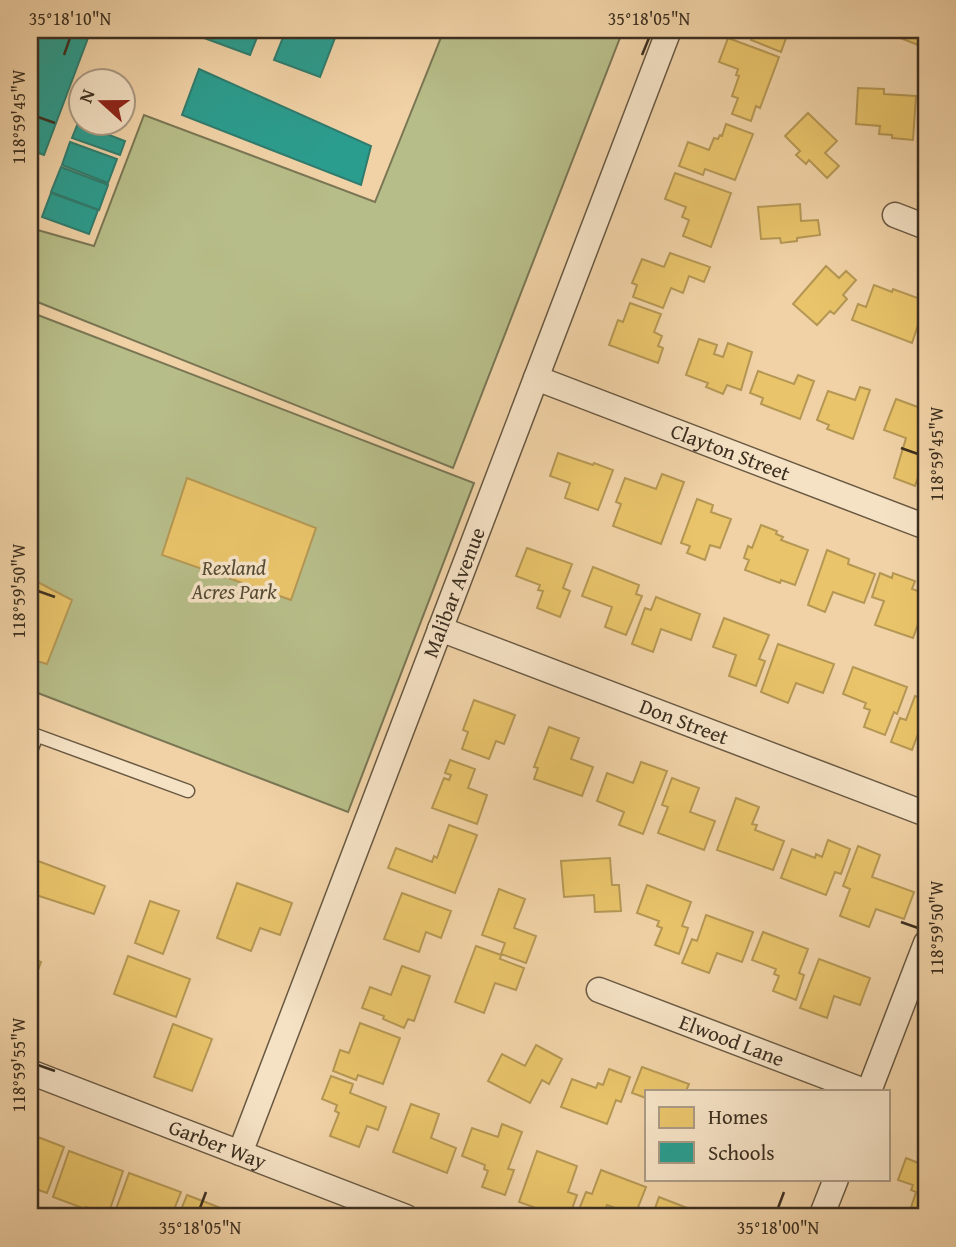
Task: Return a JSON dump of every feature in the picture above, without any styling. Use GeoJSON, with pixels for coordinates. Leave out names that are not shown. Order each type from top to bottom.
{"type":"FeatureCollection","features":[{"type":"Feature","properties":{"kind":"street","name":"Malibar Avenue"},"geometry":{"type":"LineString","coordinates":[[240,1153],[669,30]]}},
{"type":"Feature","properties":{"kind":"street"},"geometry":{"type":"LineString","coordinates":[[895,215],[926,227]]}},
{"type":"Feature","properties":{"kind":"street","name":"Clayton Street"},"geometry":{"type":"LineString","coordinates":[[536,378],[926,527]]}},
{"type":"Feature","properties":{"kind":"street","name":"Don Street"},"geometry":{"type":"LineString","coordinates":[[440,629],[926,814]]}},
{"type":"Feature","properties":{"kind":"street"},"geometry":{"type":"LineString","coordinates":[[869,1090],[926,943]]}},
{"type":"Feature","properties":{"kind":"street","name":"Elwood Lane"},"geometry":{"type":"LineString","coordinates":[[599,990],[861,1090]]}},
{"type":"Feature","properties":{"kind":"street","name":"Garber Way"},"geometry":{"type":"LineString","coordinates":[[30,1072],[406,1217]]}},
{"type":"Feature","properties":{"kind":"street"},"geometry":{"type":"LineString","coordinates":[[821,1217],[836,1180]]}},
{"type":"Feature","properties":{"kind":"lane"},"geometry":{"type":"LineString","coordinates":[[30,754],[33,734],[188,791]]}},
{"type":"Feature","properties":{"kind":"green space"},"geometry":{"type":"Polygon","coordinates":[[[444,30],[623,30],[453,468],[30,299],[30,242],[34,229],[94,246],[144,115],[375,202],[444,30]]]}},
{"type":"Feature","properties":{"kind":"green space","name":"Rexland Acres Park"},"geometry":{"type":"Polygon","coordinates":[[[30,312],[474,483],[348,812],[30,690],[30,312]]]}},
{"type":"Feature","properties":{"kind":"building: Homes"},"geometry":{"type":"Polygon","coordinates":[[[755,30],[789,30],[781,52],[751,40],[755,30]]]}},
{"type":"Feature","properties":{"kind":"building: Homes"},"geometry":{"type":"Polygon","coordinates":[[[888,30],[926,30],[926,48],[887,33],[888,30]]]}},
{"type":"Feature","properties":{"kind":"building: Homes"},"geometry":{"type":"Polygon","coordinates":[[[728,38],[779,57],[760,108],[756,106],[751,121],[732,114],[738,98],[732,96],[739,76],[736,75],[738,69],[719,62],[728,38]]]}},
{"type":"Feature","properties":{"kind":"building: Homes"},"geometry":{"type":"Polygon","coordinates":[[[858,88],[884,89],[884,94],[916,96],[913,140],[879,134],[880,126],[856,124],[858,88]]]}},
{"type":"Feature","properties":{"kind":"building: Homes"},"geometry":{"type":"Polygon","coordinates":[[[808,113],[837,141],[825,153],[839,166],[827,178],[809,160],[806,164],[796,155],[800,151],[785,136],[808,113]]]}},
{"type":"Feature","properties":{"kind":"building: Homes"},"geometry":{"type":"Polygon","coordinates":[[[726,124],[753,134],[735,180],[705,169],[703,175],[679,166],[688,142],[709,150],[714,138],[722,136],[726,124]]]}},
{"type":"Feature","properties":{"kind":"building: Homes"},"geometry":{"type":"Polygon","coordinates":[[[675,173],[731,193],[711,247],[683,236],[689,220],[682,217],[686,207],[665,199],[675,173]]]}},
{"type":"Feature","properties":{"kind":"building: Homes"},"geometry":{"type":"Polygon","coordinates":[[[800,204],[801,221],[818,220],[820,235],[781,243],[780,238],[761,239],[758,207],[800,204]]]}},
{"type":"Feature","properties":{"kind":"building: Homes"},"geometry":{"type":"Polygon","coordinates":[[[670,253],[710,267],[704,282],[689,276],[683,293],[671,288],[663,308],[633,297],[637,285],[632,283],[642,259],[664,267],[670,253]]]}},
{"type":"Feature","properties":{"kind":"building: Homes"},"geometry":{"type":"Polygon","coordinates":[[[826,266],[839,278],[846,271],[856,280],[843,295],[847,299],[834,314],[830,311],[817,325],[793,304],[826,266]]]}},
{"type":"Feature","properties":{"kind":"building: Homes"},"geometry":{"type":"Polygon","coordinates":[[[874,285],[926,301],[912,343],[852,320],[858,304],[866,307],[874,285]]]}},
{"type":"Feature","properties":{"kind":"building: Homes"},"geometry":{"type":"Polygon","coordinates":[[[630,303],[661,314],[654,332],[662,336],[658,346],[663,348],[658,363],[609,345],[618,320],[623,322],[630,303]]]}},
{"type":"Feature","properties":{"kind":"building: Homes"},"geometry":{"type":"Polygon","coordinates":[[[699,339],[717,345],[714,354],[723,357],[728,343],[752,352],[741,390],[727,385],[723,394],[706,387],[708,383],[686,375],[699,339]]]}},
{"type":"Feature","properties":{"kind":"building: Homes"},"geometry":{"type":"Polygon","coordinates":[[[758,371],[794,384],[798,375],[814,381],[800,419],[761,404],[763,398],[750,393],[758,371]]]}},
{"type":"Feature","properties":{"kind":"building: Homes"},"geometry":{"type":"Polygon","coordinates":[[[860,387],[870,390],[853,439],[827,429],[829,425],[817,420],[828,391],[855,400],[860,387]]]}},
{"type":"Feature","properties":{"kind":"building: Homes"},"geometry":{"type":"Polygon","coordinates":[[[896,399],[926,410],[926,454],[915,486],[894,478],[906,438],[884,430],[896,399]]]}},
{"type":"Feature","properties":{"kind":"building: Homes"},"geometry":{"type":"Polygon","coordinates":[[[558,453],[613,470],[598,510],[565,498],[570,483],[550,476],[558,453]]]}},
{"type":"Feature","properties":{"kind":"building: Homes"},"geometry":{"type":"Polygon","coordinates":[[[662,474],[684,482],[661,544],[613,526],[621,504],[616,502],[625,478],[656,489],[662,474]]]}},
{"type":"Feature","properties":{"kind":"building: Homes"},"geometry":{"type":"Polygon","coordinates":[[[187,478],[316,528],[291,600],[162,555],[187,478]]]}},
{"type":"Feature","properties":{"kind":"building: Homes"},"geometry":{"type":"Polygon","coordinates":[[[697,499],[713,505],[711,512],[731,519],[720,548],[710,545],[705,560],[687,553],[690,546],[681,543],[697,499]]]}},
{"type":"Feature","properties":{"kind":"building: Homes"},"geometry":{"type":"Polygon","coordinates":[[[761,525],[777,531],[776,534],[783,537],[781,540],[808,550],[795,585],[781,580],[780,583],[745,570],[749,560],[744,558],[748,546],[752,548],[761,525]]]}},
{"type":"Feature","properties":{"kind":"building: Homes"},"geometry":{"type":"Polygon","coordinates":[[[527,548],[572,564],[563,588],[570,591],[560,617],[537,608],[543,591],[538,590],[540,585],[516,576],[527,548]]]}},
{"type":"Feature","properties":{"kind":"building: Homes"},"geometry":{"type":"Polygon","coordinates":[[[827,550],[849,559],[848,564],[875,574],[864,603],[833,592],[825,612],[808,605],[827,550]]]}},
{"type":"Feature","properties":{"kind":"building: Homes"},"geometry":{"type":"Polygon","coordinates":[[[593,567],[639,585],[636,594],[642,596],[626,635],[605,627],[612,607],[582,596],[593,567]]]}},
{"type":"Feature","properties":{"kind":"building: Homes"},"geometry":{"type":"Polygon","coordinates":[[[880,573],[892,578],[893,573],[915,581],[912,589],[926,594],[926,602],[913,638],[875,625],[884,601],[872,597],[880,573]]]}},
{"type":"Feature","properties":{"kind":"building: Homes"},"geometry":{"type":"Polygon","coordinates":[[[30,578],[72,600],[47,664],[30,659],[30,578]]]}},
{"type":"Feature","properties":{"kind":"building: Homes"},"geometry":{"type":"Polygon","coordinates":[[[656,597],[700,614],[691,640],[661,629],[653,652],[632,644],[645,608],[651,610],[656,597]]]}},
{"type":"Feature","properties":{"kind":"building: Homes"},"geometry":{"type":"Polygon","coordinates":[[[724,618],[769,635],[759,659],[765,661],[756,686],[729,676],[736,655],[713,647],[724,618]]]}},
{"type":"Feature","properties":{"kind":"building: Homes"},"geometry":{"type":"Polygon","coordinates":[[[778,644],[834,664],[823,693],[796,683],[788,703],[761,692],[778,644]]]}},
{"type":"Feature","properties":{"kind":"building: Homes"},"geometry":{"type":"Polygon","coordinates":[[[853,667],[907,687],[897,714],[894,712],[885,735],[864,727],[870,710],[864,708],[866,703],[843,694],[853,667]]]}},
{"type":"Feature","properties":{"kind":"building: Homes"},"geometry":{"type":"Polygon","coordinates":[[[915,696],[926,700],[926,737],[918,734],[912,750],[891,742],[900,718],[906,720],[915,696]]]}},
{"type":"Feature","properties":{"kind":"building: Homes"},"geometry":{"type":"Polygon","coordinates":[[[474,700],[515,715],[504,744],[496,741],[489,759],[462,749],[468,732],[463,730],[474,700]]]}},
{"type":"Feature","properties":{"kind":"building: Homes"},"geometry":{"type":"Polygon","coordinates":[[[549,727],[579,738],[571,759],[593,767],[582,796],[534,779],[538,768],[534,767],[549,727]]]}},
{"type":"Feature","properties":{"kind":"building: Homes"},"geometry":{"type":"Polygon","coordinates":[[[450,760],[475,769],[468,788],[487,795],[477,824],[432,808],[444,778],[449,780],[451,775],[445,773],[450,760]]]}},
{"type":"Feature","properties":{"kind":"building: Homes"},"geometry":{"type":"Polygon","coordinates":[[[641,762],[667,771],[643,834],[619,825],[624,812],[597,801],[607,773],[633,783],[641,762]]]}},
{"type":"Feature","properties":{"kind":"building: Homes"},"geometry":{"type":"Polygon","coordinates":[[[672,778],[699,788],[690,812],[715,821],[704,850],[658,833],[668,807],[662,805],[672,778]]]}},
{"type":"Feature","properties":{"kind":"building: Homes"},"geometry":{"type":"Polygon","coordinates":[[[736,798],[759,807],[752,824],[757,825],[755,830],[784,841],[773,870],[717,850],[736,798]]]}},
{"type":"Feature","properties":{"kind":"building: Homes"},"geometry":{"type":"Polygon","coordinates":[[[449,825],[477,835],[455,893],[388,868],[396,848],[432,862],[434,856],[437,858],[449,825]]]}},
{"type":"Feature","properties":{"kind":"building: Homes"},"geometry":{"type":"Polygon","coordinates":[[[828,840],[850,849],[841,874],[835,872],[826,895],[781,878],[792,849],[815,858],[816,854],[822,857],[828,840]]]}},
{"type":"Feature","properties":{"kind":"building: Homes"},"geometry":{"type":"Polygon","coordinates":[[[858,846],[880,855],[872,877],[914,892],[904,919],[876,909],[869,927],[840,916],[850,889],[843,886],[858,846]]]}},
{"type":"Feature","properties":{"kind":"building: Homes"},"geometry":{"type":"Polygon","coordinates":[[[30,858],[105,886],[94,914],[30,893],[30,858]]]}},
{"type":"Feature","properties":{"kind":"building: Homes"},"geometry":{"type":"Polygon","coordinates":[[[610,858],[612,885],[619,885],[621,911],[595,912],[594,895],[564,897],[561,861],[610,858]]]}},
{"type":"Feature","properties":{"kind":"building: Homes"},"geometry":{"type":"Polygon","coordinates":[[[237,883],[292,903],[280,935],[260,928],[251,951],[217,938],[237,883]]]}},
{"type":"Feature","properties":{"kind":"building: Homes"},"geometry":{"type":"Polygon","coordinates":[[[647,885],[691,902],[682,926],[688,928],[679,954],[655,945],[662,928],[657,926],[659,921],[637,913],[647,885]]]}},
{"type":"Feature","properties":{"kind":"building: Homes"},"geometry":{"type":"Polygon","coordinates":[[[499,889],[525,899],[514,928],[536,936],[526,963],[501,954],[505,943],[482,935],[499,889]]]}},
{"type":"Feature","properties":{"kind":"building: Homes"},"geometry":{"type":"Polygon","coordinates":[[[402,893],[451,911],[441,938],[426,932],[419,952],[384,939],[402,893]]]}},
{"type":"Feature","properties":{"kind":"building: Homes"},"geometry":{"type":"Polygon","coordinates":[[[150,901],[179,911],[163,954],[135,943],[150,901]]]}},
{"type":"Feature","properties":{"kind":"building: Homes"},"geometry":{"type":"Polygon","coordinates":[[[706,915],[753,932],[742,962],[717,953],[709,973],[682,963],[692,939],[697,941],[706,915]]]}},
{"type":"Feature","properties":{"kind":"building: Homes"},"geometry":{"type":"Polygon","coordinates":[[[763,932],[808,949],[799,973],[804,975],[796,1000],[773,991],[779,976],[774,974],[776,969],[752,960],[763,932]]]}},
{"type":"Feature","properties":{"kind":"building: Homes"},"geometry":{"type":"Polygon","coordinates":[[[476,946],[501,955],[500,959],[524,968],[516,990],[495,983],[484,1013],[455,1002],[476,946]]]}},
{"type":"Feature","properties":{"kind":"building: Homes"},"geometry":{"type":"Polygon","coordinates":[[[128,956],[190,979],[176,1017],[114,994],[128,956]]]}},
{"type":"Feature","properties":{"kind":"building: Homes"},"geometry":{"type":"Polygon","coordinates":[[[30,957],[41,962],[30,992],[30,957]]]}},
{"type":"Feature","properties":{"kind":"building: Homes"},"geometry":{"type":"Polygon","coordinates":[[[819,959],[870,978],[860,1005],[834,996],[827,1018],[800,1008],[819,959]]]}},
{"type":"Feature","properties":{"kind":"building: Homes"},"geometry":{"type":"Polygon","coordinates":[[[402,966],[430,976],[414,1021],[408,1019],[404,1028],[383,1019],[384,1016],[362,1008],[370,987],[391,995],[402,966]]]}},
{"type":"Feature","properties":{"kind":"building: Homes"},"geometry":{"type":"Polygon","coordinates":[[[360,1023],[400,1038],[383,1084],[358,1075],[356,1080],[333,1071],[340,1050],[349,1053],[360,1023]]]}},
{"type":"Feature","properties":{"kind":"building: Homes"},"geometry":{"type":"Polygon","coordinates":[[[173,1024],[212,1039],[192,1091],[154,1077],[173,1024]]]}},
{"type":"Feature","properties":{"kind":"building: Homes"},"geometry":{"type":"Polygon","coordinates":[[[536,1045],[562,1059],[549,1084],[542,1080],[530,1103],[488,1081],[502,1054],[525,1066],[536,1045]]]}},
{"type":"Feature","properties":{"kind":"building: Homes"},"geometry":{"type":"Polygon","coordinates":[[[642,1067],[689,1084],[686,1090],[645,1090],[645,1098],[632,1093],[642,1067]]]}},
{"type":"Feature","properties":{"kind":"building: Homes"},"geometry":{"type":"Polygon","coordinates":[[[609,1069],[630,1077],[621,1102],[616,1100],[607,1124],[561,1107],[572,1079],[596,1088],[598,1083],[603,1085],[609,1069]]]}},
{"type":"Feature","properties":{"kind":"building: Homes"},"geometry":{"type":"Polygon","coordinates":[[[331,1076],[353,1084],[350,1093],[386,1107],[378,1130],[367,1126],[359,1147],[330,1136],[339,1113],[335,1111],[337,1105],[322,1099],[331,1076]]]}},
{"type":"Feature","properties":{"kind":"building: Homes"},"geometry":{"type":"Polygon","coordinates":[[[411,1104],[439,1114],[431,1138],[456,1148],[447,1173],[393,1152],[411,1104]]]}},
{"type":"Feature","properties":{"kind":"building: Homes"},"geometry":{"type":"Polygon","coordinates":[[[502,1124],[522,1132],[508,1169],[514,1170],[505,1195],[482,1187],[488,1171],[484,1169],[485,1165],[462,1156],[472,1128],[498,1137],[502,1124]]]}},
{"type":"Feature","properties":{"kind":"building: Homes"},"geometry":{"type":"Polygon","coordinates":[[[30,1134],[64,1147],[47,1193],[30,1187],[30,1134]]]}},
{"type":"Feature","properties":{"kind":"building: Homes"},"geometry":{"type":"Polygon","coordinates":[[[69,1151],[123,1171],[108,1215],[53,1197],[69,1151]]]}},
{"type":"Feature","properties":{"kind":"building: Homes"},"geometry":{"type":"Polygon","coordinates":[[[537,1151],[577,1166],[568,1192],[577,1195],[569,1217],[561,1217],[519,1202],[537,1151]]]}},
{"type":"Feature","properties":{"kind":"building: Homes"},"geometry":{"type":"Polygon","coordinates":[[[906,1158],[926,1166],[926,1217],[908,1217],[916,1192],[911,1190],[913,1185],[898,1180],[906,1158]]]}},
{"type":"Feature","properties":{"kind":"building: Homes"},"geometry":{"type":"Polygon","coordinates":[[[601,1170],[646,1187],[635,1215],[607,1205],[603,1217],[576,1217],[586,1192],[592,1194],[601,1170]]]}},
{"type":"Feature","properties":{"kind":"building: Homes"},"geometry":{"type":"Polygon","coordinates":[[[129,1173],[181,1192],[171,1217],[129,1217],[115,1212],[129,1173]]]}},
{"type":"Feature","properties":{"kind":"building: Homes"},"geometry":{"type":"Polygon","coordinates":[[[187,1195],[239,1215],[178,1217],[187,1195]]]}},
{"type":"Feature","properties":{"kind":"building: Homes"},"geometry":{"type":"Polygon","coordinates":[[[659,1197],[703,1214],[702,1217],[652,1217],[659,1197]]]}},
{"type":"Feature","properties":{"kind":"building: Schools"},"geometry":{"type":"Polygon","coordinates":[[[30,30],[91,30],[77,66],[66,66],[66,96],[44,155],[30,150],[30,30]]]}},
{"type":"Feature","properties":{"kind":"building: Schools"},"geometry":{"type":"Polygon","coordinates":[[[203,30],[260,30],[250,55],[201,37],[203,30]]]}},
{"type":"Feature","properties":{"kind":"building: Schools"},"geometry":{"type":"Polygon","coordinates":[[[286,30],[338,30],[320,77],[274,60],[286,30]]]}},
{"type":"Feature","properties":{"kind":"building: Schools"},"geometry":{"type":"Polygon","coordinates":[[[199,69],[371,146],[361,185],[182,115],[199,69]]]}},
{"type":"Feature","properties":{"kind":"building: Schools"},"geometry":{"type":"Polygon","coordinates":[[[112,136],[125,141],[120,155],[72,138],[112,136]]]}},
{"type":"Feature","properties":{"kind":"building: Schools"},"geometry":{"type":"Polygon","coordinates":[[[70,142],[117,159],[108,183],[62,165],[70,142]]]}},
{"type":"Feature","properties":{"kind":"building: Schools"},"geometry":{"type":"Polygon","coordinates":[[[61,167],[108,185],[99,210],[51,192],[61,167]]]}},
{"type":"Feature","properties":{"kind":"building: Schools"},"geometry":{"type":"Polygon","coordinates":[[[51,193],[98,210],[89,234],[42,217],[51,193]]]}}]}
